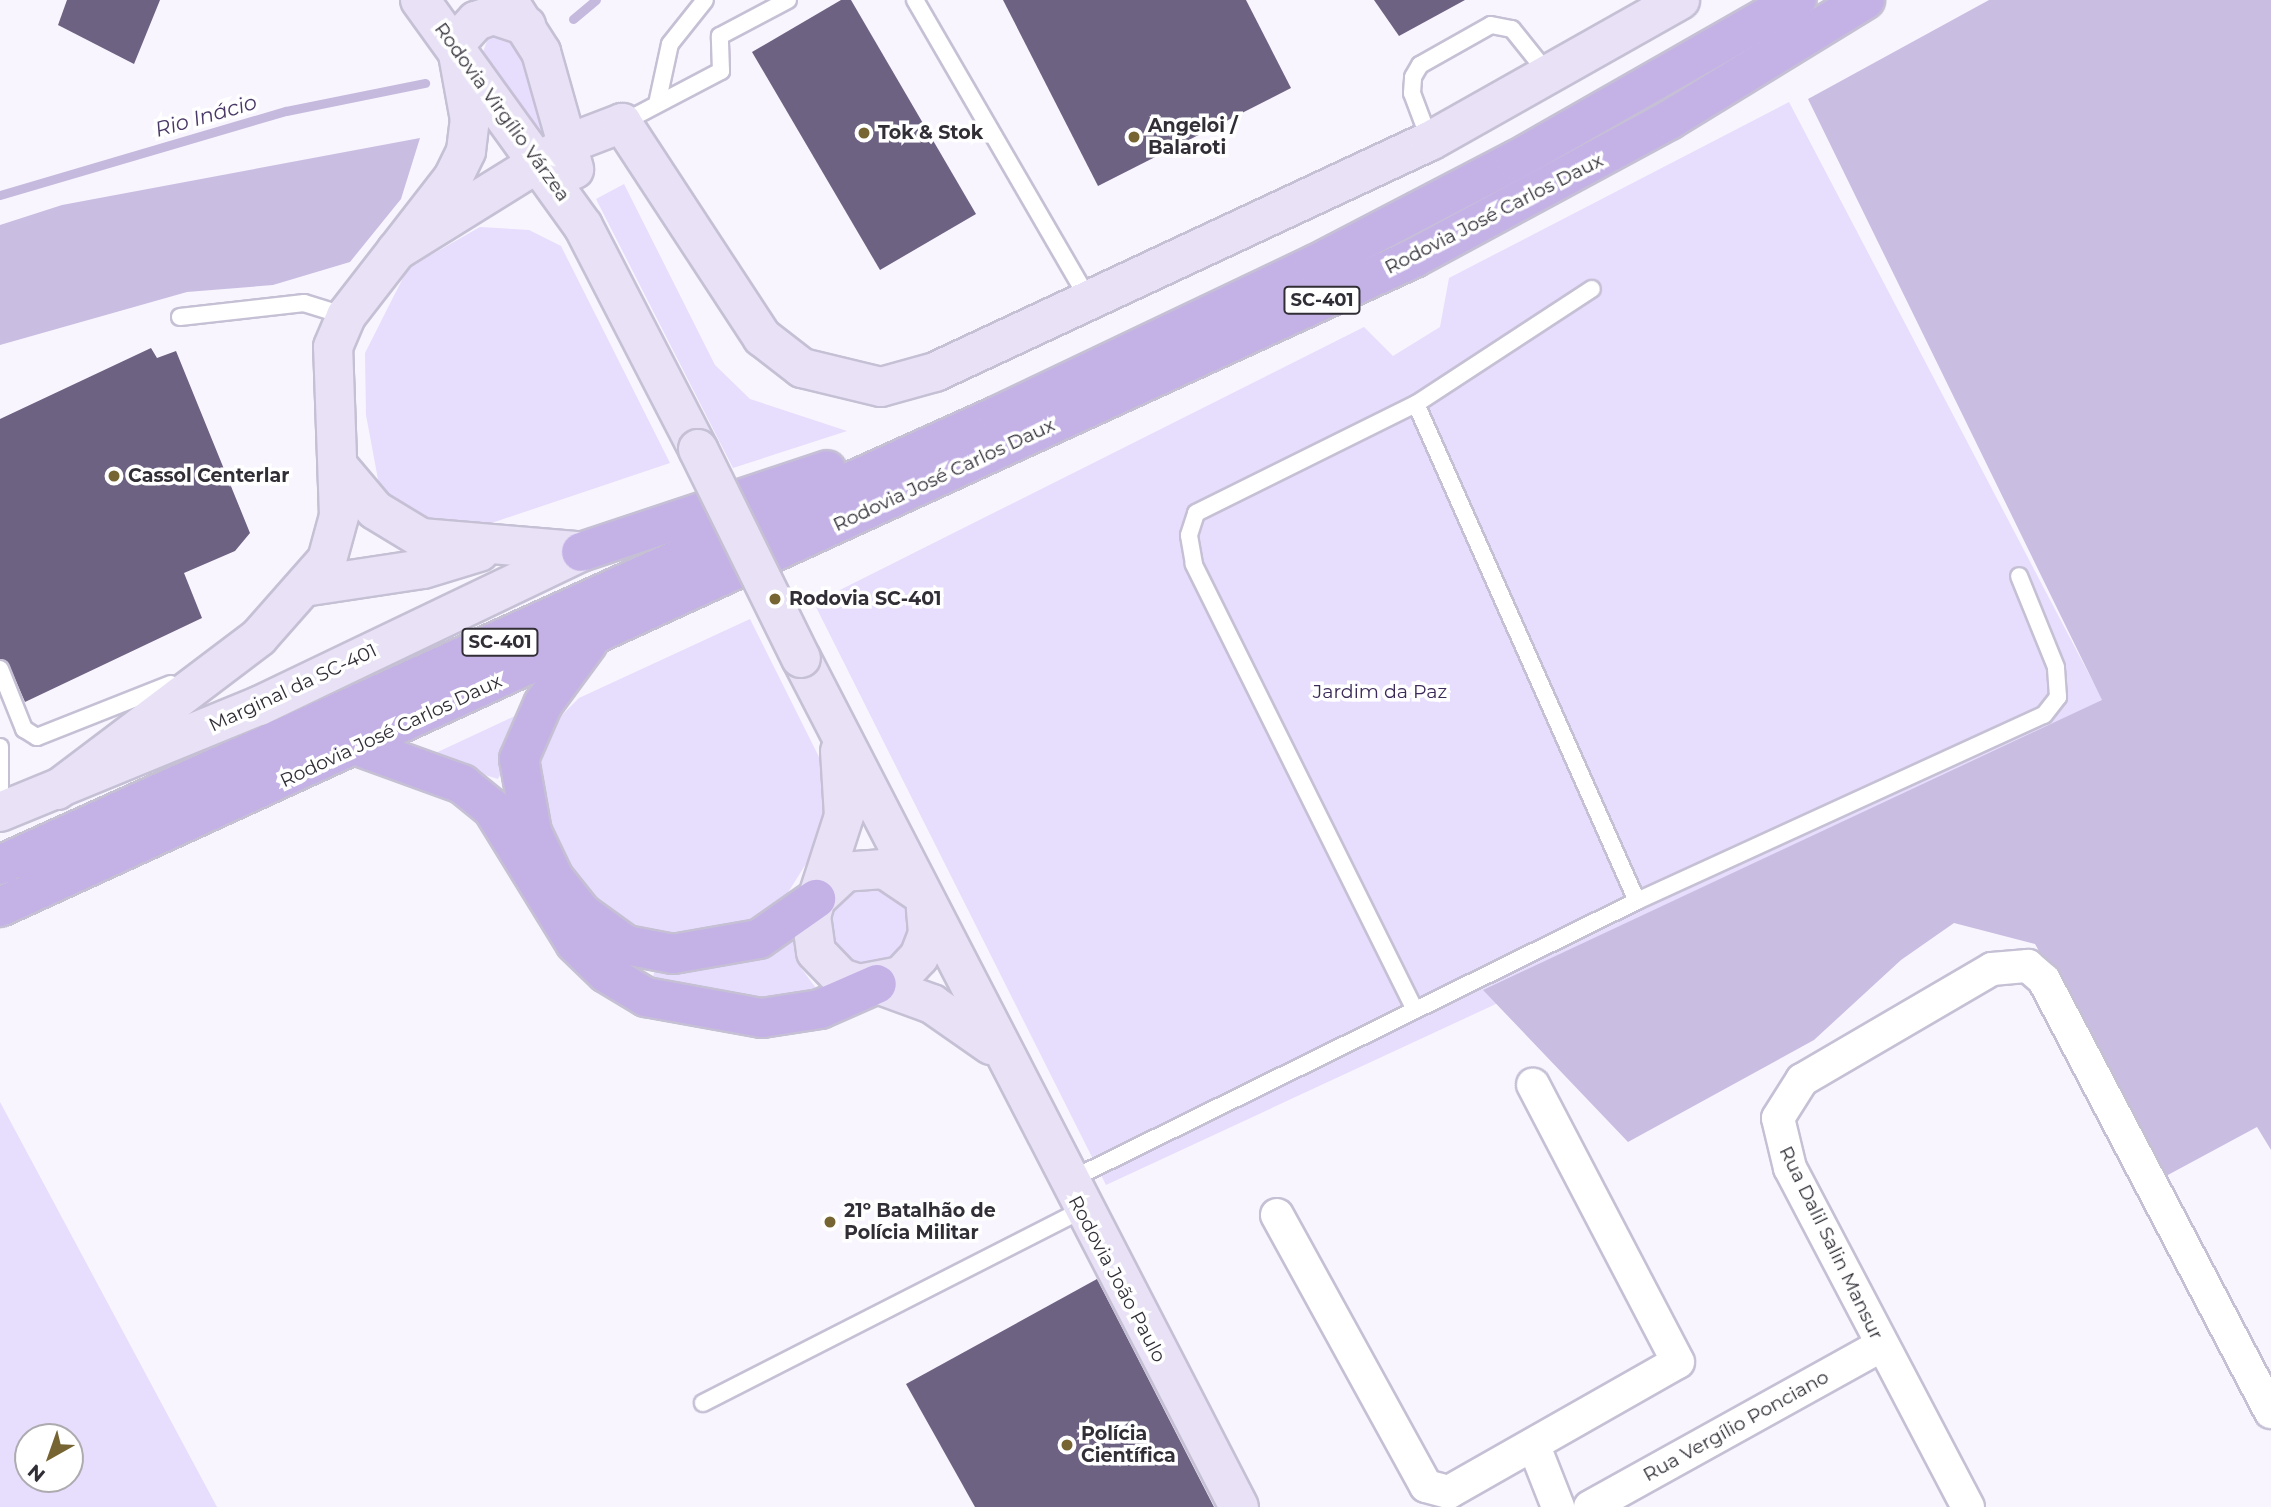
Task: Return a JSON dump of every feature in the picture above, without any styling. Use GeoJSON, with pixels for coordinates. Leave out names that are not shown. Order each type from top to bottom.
{"type":"FeatureCollection","features":[{"type":"Feature","properties":{"kind":"highway","name":"Rodovia José Carlos Daux"},"geometry":{"type":"LineString","coordinates":[[0,865],[999,415],[1404,220],[1797,0]]}},
{"type":"Feature","properties":{"kind":"highway","name":"Rodovia José Carlos Daux"},"geometry":{"type":"LineString","coordinates":[[0,907],[592,639],[1475,228],[1669,120],[1865,0]]}},
{"type":"Feature","properties":{"kind":"highway"},"geometry":{"type":"LineString","coordinates":[[581,552],[999,415]]}},
{"type":"Feature","properties":{"kind":"highway"},"geometry":{"type":"LineString","coordinates":[[592,639],[543,704],[519,759],[532,832],[554,878],[582,913],[626,944],[673,954],[759,939],[816,899]]}},
{"type":"Feature","properties":{"kind":"highway"},"geometry":{"type":"LineString","coordinates":[[357,746],[462,784],[492,808],[575,943],[606,973],[646,997],[762,1018],[820,1009],[877,984]]}},
{"type":"Feature","properties":{"kind":"main road","name":"Rodovia Virgílio Várzea"},"geometry":{"type":"LineString","coordinates":[[419,0],[555,153]]}},
{"type":"Feature","properties":{"kind":"main road"},"geometry":{"type":"LineString","coordinates":[[396,251],[555,153],[622,123],[762,337],[802,369],[831,380],[881,387],[909,381],[1430,141],[1681,0]]}},
{"type":"Feature","properties":{"kind":"main road","name":"Rodovia Virgílio Várzea"},"geometry":{"type":"LineString","coordinates":[[517,13],[557,93],[555,153],[573,212],[698,449],[801,658]]}},
{"type":"Feature","properties":{"kind":"main road"},"geometry":{"type":"LineString","coordinates":[[57,789],[259,637],[310,586],[334,542],[338,466],[330,383],[332,347],[346,316],[396,251],[466,151],[470,120],[456,43],[476,21],[493,15],[517,13]]}},
{"type":"Feature","properties":{"kind":"main road"},"geometry":{"type":"LineString","coordinates":[[489,196],[514,192],[573,212]]}},
{"type":"Feature","properties":{"kind":"main road"},"geometry":{"type":"LineString","coordinates":[[338,466],[399,530],[492,547],[581,552]]}},
{"type":"Feature","properties":{"kind":"main road"},"geometry":{"type":"LineString","coordinates":[[310,586],[423,569],[492,547]]}},
{"type":"Feature","properties":{"kind":"main road","name":"Marginal da SC-401"},"geometry":{"type":"LineString","coordinates":[[0,813],[259,706],[581,552]]}},
{"type":"Feature","properties":{"kind":"main road","name":"Rodovia João Paulo"},"geometry":{"type":"LineString","coordinates":[[801,658],[998,1050],[1238,1507]]}},
{"type":"Feature","properties":{"kind":"main road","name":"Rodovia João Paulo"},"geometry":{"type":"LineString","coordinates":[[816,899],[844,816],[838,732]]}},
{"type":"Feature","properties":{"kind":"main road"},"geometry":{"type":"LineString","coordinates":[[864,867],[884,869],[921,899],[928,933],[919,957],[901,976],[877,984],[841,978],[816,952],[811,916],[816,899],[845,872],[864,867]]}},
{"type":"Feature","properties":{"kind":"main road","name":"Rodovia João Paulo"},"geometry":{"type":"LineString","coordinates":[[877,984],[932,1004],[998,1050]]}},
{"type":"Feature","properties":{"kind":"street","name":"Rua Dalil Salin Mansur"},"geometry":{"type":"LineString","coordinates":[[1968,1507],[1790,1168],[1780,1143],[1783,1102],[1802,1080],[2010,965],[2028,966],[2044,980],[2271,1412]]}},
{"type":"Feature","properties":{"kind":"street"},"geometry":{"type":"LineString","coordinates":[[1277,1215],[1426,1486],[1449,1492],[1678,1362],[1533,1085]]}},
{"type":"Feature","properties":{"kind":"street","name":"Rua Vergílio Ponciano"},"geometry":{"type":"LineString","coordinates":[[1590,1507],[1882,1345]]}},
{"type":"Feature","properties":{"kind":"street"},"geometry":{"type":"LineString","coordinates":[[1534,1446],[1558,1507]]}},
{"type":"Feature","properties":{"kind":"lane"},"geometry":{"type":"LineString","coordinates":[[657,104],[670,44],[705,0]]}},
{"type":"Feature","properties":{"kind":"lane"},"geometry":{"type":"LineString","coordinates":[[622,123],[721,71],[720,36],[788,0]]}},
{"type":"Feature","properties":{"kind":"lane"},"geometry":{"type":"LineString","coordinates":[[915,0],[1089,300]]}},
{"type":"Feature","properties":{"kind":"lane"},"geometry":{"type":"LineString","coordinates":[[1430,141],[1413,77],[1420,65],[1491,25],[1512,29],[1549,76]]}},
{"type":"Feature","properties":{"kind":"lane"},"geometry":{"type":"LineString","coordinates":[[1415,1010],[1194,564],[1189,535],[1196,513],[1416,404],[1592,289]]}},
{"type":"Feature","properties":{"kind":"lane"},"geometry":{"type":"LineString","coordinates":[[180,317],[304,303],[346,316]]}},
{"type":"Feature","properties":{"kind":"lane"},"geometry":{"type":"LineString","coordinates":[[1416,404],[1637,901]]}},
{"type":"Feature","properties":{"kind":"lane"},"geometry":{"type":"LineString","coordinates":[[703,1403],[1415,1010],[1637,901],[2044,715],[2058,697],[2056,667],[2019,576]]}},
{"type":"Feature","properties":{"kind":"lane"},"geometry":{"type":"LineString","coordinates":[[0,669],[24,729],[45,737],[142,699],[259,637]]}},
{"type":"Feature","properties":{"kind":"lane"},"geometry":{"type":"LineString","coordinates":[[0,747],[0,797]]}},
{"type":"Feature","properties":{"kind":"green space"},"geometry":{"type":"Polygon","coordinates":[[[497,36],[525,51],[547,126],[543,133],[533,132],[481,58],[488,38],[497,36]]]}},
{"type":"Feature","properties":{"kind":"green space","name":"Jardim da Paz"},"geometry":{"type":"Polygon","coordinates":[[[1789,102],[2112,718],[1106,1185],[814,603],[1364,327],[1393,356],[1440,327],[1449,278],[1789,102]]]}},
{"type":"Feature","properties":{"kind":"green space"},"geometry":{"type":"Polygon","coordinates":[[[624,184],[715,365],[750,399],[847,431],[733,468],[596,199],[624,184]]]}},
{"type":"Feature","properties":{"kind":"green space"},"geometry":{"type":"Polygon","coordinates":[[[480,227],[529,230],[561,246],[670,463],[465,532],[410,517],[380,490],[366,415],[365,353],[408,268],[480,227]]]}},
{"type":"Feature","properties":{"kind":"green space"},"geometry":{"type":"Polygon","coordinates":[[[750,619],[828,775],[824,835],[777,910],[734,936],[687,943],[611,918],[578,889],[545,821],[538,772],[548,729],[579,698],[750,619]]]}},
{"type":"Feature","properties":{"kind":"green space"},"geometry":{"type":"Polygon","coordinates":[[[534,707],[498,779],[427,757],[534,707]]]}},
{"type":"Feature","properties":{"kind":"green space"},"geometry":{"type":"Polygon","coordinates":[[[868,886],[884,889],[897,898],[906,911],[909,927],[906,943],[897,956],[884,965],[868,968],[852,965],[839,956],[830,943],[827,927],[830,911],[839,898],[852,889],[868,886]]]}},
{"type":"Feature","properties":{"kind":"green space"},"geometry":{"type":"Polygon","coordinates":[[[791,931],[798,964],[819,992],[739,1000],[653,977],[655,969],[791,931]]]}},
{"type":"Feature","properties":{"kind":"green space"},"geometry":{"type":"Polygon","coordinates":[[[0,1102],[217,1507],[0,1507],[0,1102]]]}},
{"type":"Feature","properties":{"kind":"shaded area"},"geometry":{"type":"Polygon","coordinates":[[[1989,0],[2271,0],[2271,1150],[2257,1127],[2166,1176],[2035,944],[1954,923],[1901,960],[1814,1040],[1628,1142],[1483,990],[2102,700],[1808,99],[1989,0]]]}},
{"type":"Feature","properties":{"kind":"shaded area"},"geometry":{"type":"Polygon","coordinates":[[[420,138],[401,199],[350,262],[273,285],[187,292],[0,345],[0,225],[62,205],[420,138]]]}},
{"type":"Feature","properties":{"kind":"building"},"geometry":{"type":"Polygon","coordinates":[[[67,0],[160,0],[134,64],[58,25],[67,0]]]}},
{"type":"Feature","properties":{"kind":"building","name":"Tok & Stok"},"geometry":{"type":"Polygon","coordinates":[[[841,0],[851,0],[976,214],[880,270],[752,52],[841,0]]]}},
{"type":"Feature","properties":{"kind":"building","name":"Angeloi / Balaroti"},"geometry":{"type":"Polygon","coordinates":[[[1003,0],[1246,0],[1291,88],[1098,186],[1003,0]]]}},
{"type":"Feature","properties":{"kind":"building"},"geometry":{"type":"Polygon","coordinates":[[[1374,0],[1465,0],[1399,36],[1374,0]]]}},
{"type":"Feature","properties":{"kind":"building","name":"Cassol Centerlar"},"geometry":{"type":"Polygon","coordinates":[[[151,348],[157,358],[176,351],[250,533],[235,551],[184,573],[202,618],[25,702],[9,665],[0,659],[0,419],[151,348]]]}},
{"type":"Feature","properties":{"kind":"building","name":"Polícia Científica"},"geometry":{"type":"Polygon","coordinates":[[[1097,1279],[1214,1507],[975,1507],[906,1384],[1097,1279]]]}},
{"type":"Feature","properties":{"kind":"waterway","name":"Rio Inácio"},"geometry":{"type":"LineString","coordinates":[[573,19],[596,0]]}},
{"type":"Feature","properties":{"kind":"waterway","name":"Rio Inácio"},"geometry":{"type":"LineString","coordinates":[[0,195],[286,111],[425,83]]}},
{"type":"Feature","properties":{"kind":"place","name":"Tok & Stok"},"geometry":{"type":"Point","coordinates":[864,133]}},
{"type":"Feature","properties":{"kind":"place","name":"Angeloi / Balaroti"},"geometry":{"type":"Point","coordinates":[1134,137]}},
{"type":"Feature","properties":{"kind":"place","name":"Cassol Centerlar"},"geometry":{"type":"Point","coordinates":[114,476]}},
{"type":"Feature","properties":{"kind":"place","name":"Rodovia SC-401"},"geometry":{"type":"Point","coordinates":[775,599]}},
{"type":"Feature","properties":{"kind":"place","name":"21º Batalhão de Polícia Militar"},"geometry":{"type":"Point","coordinates":[830,1222]}},
{"type":"Feature","properties":{"kind":"place","name":"Polícia Científica"},"geometry":{"type":"Point","coordinates":[1067,1445]}}]}
